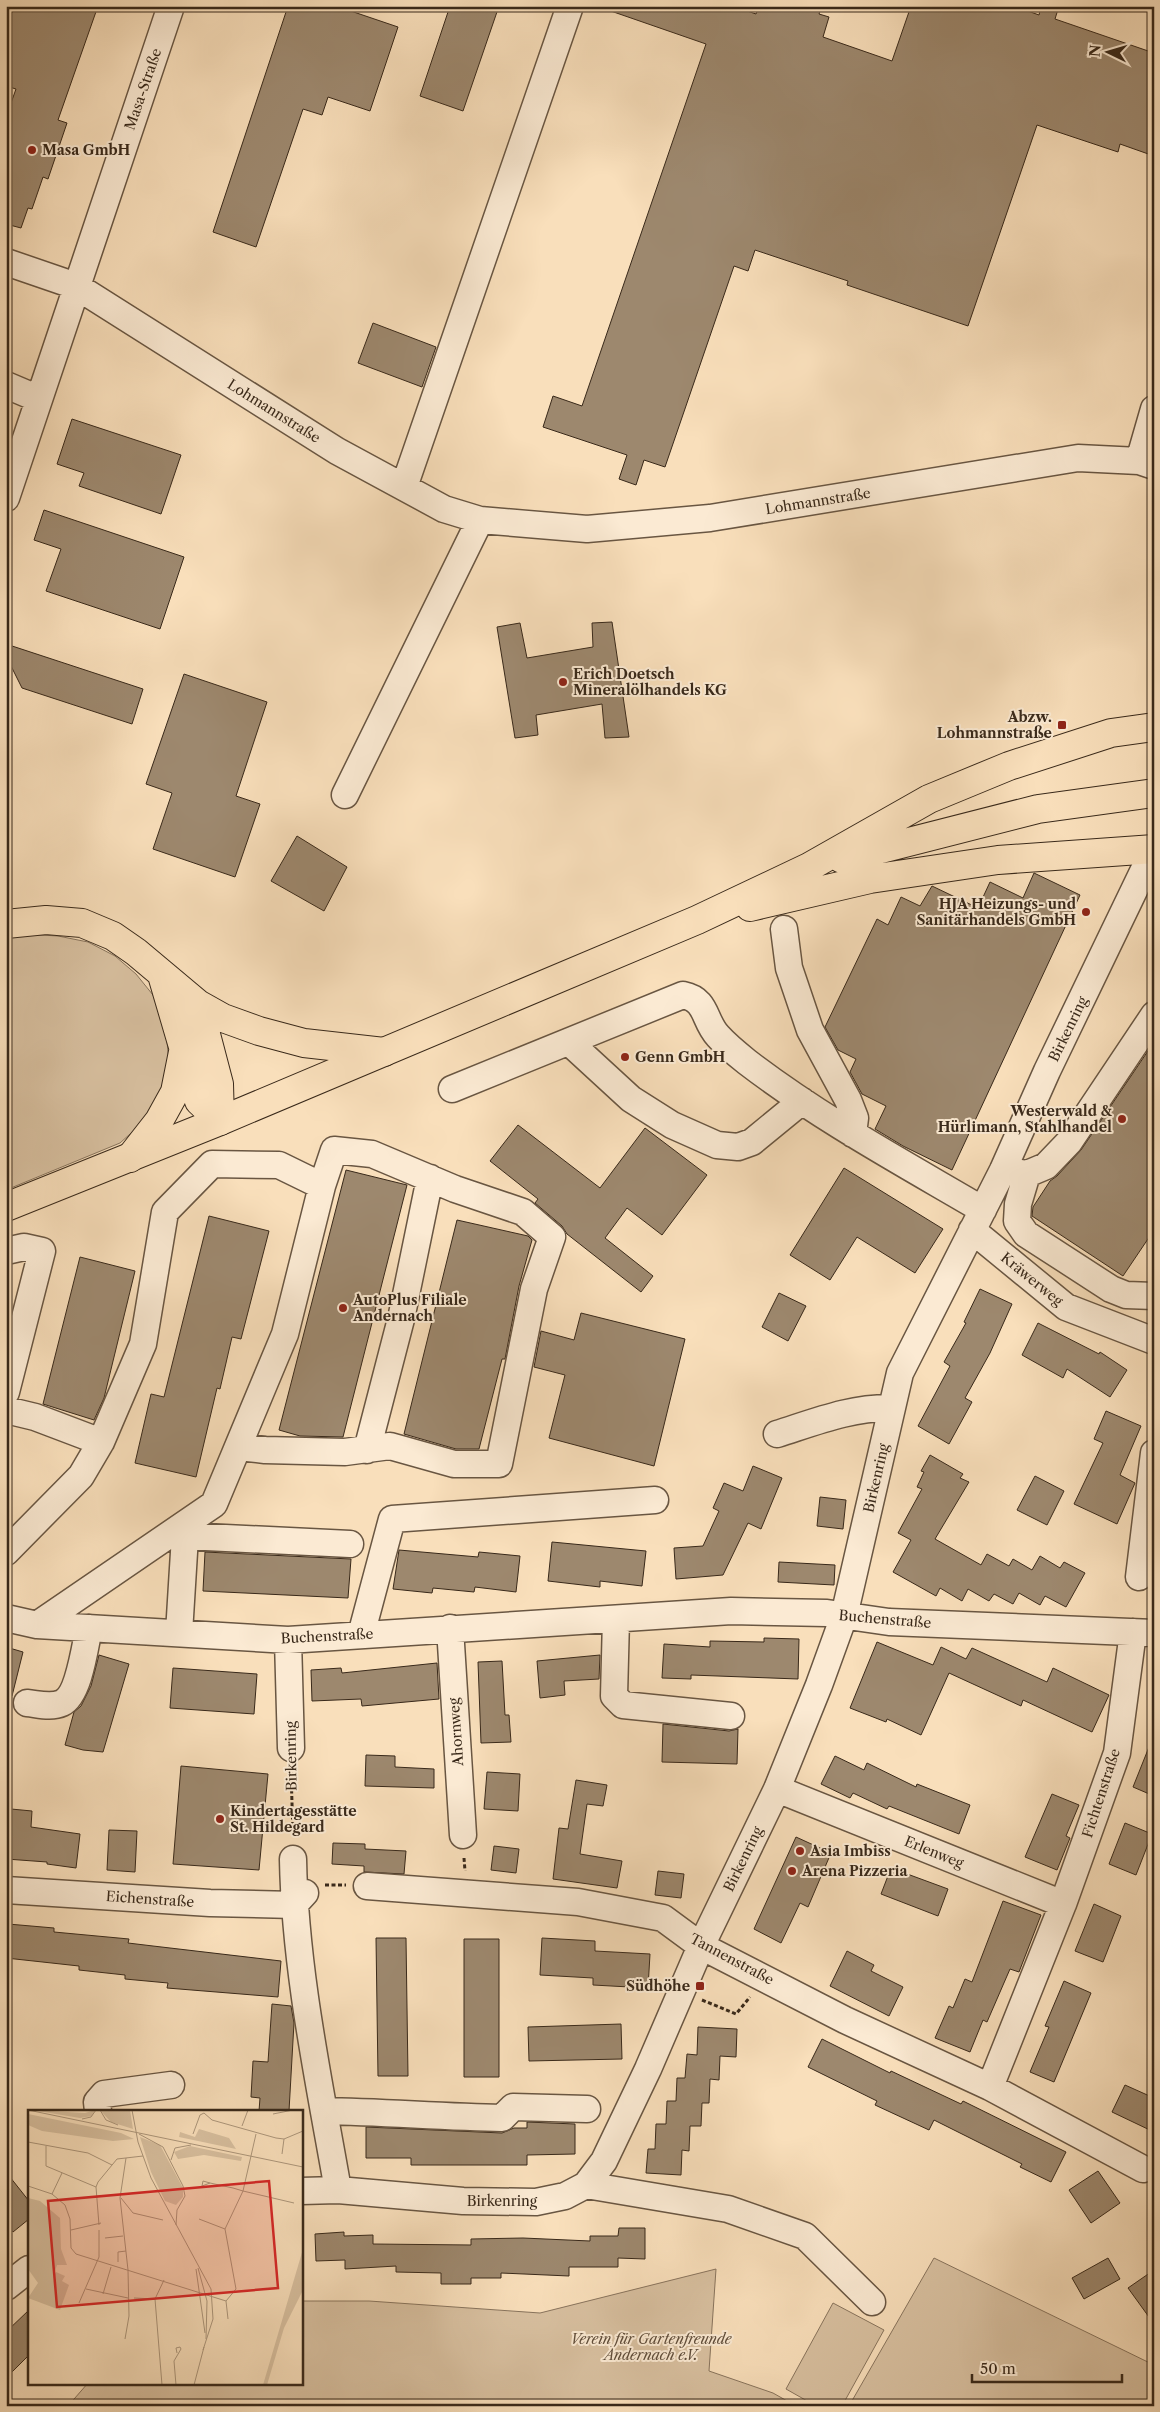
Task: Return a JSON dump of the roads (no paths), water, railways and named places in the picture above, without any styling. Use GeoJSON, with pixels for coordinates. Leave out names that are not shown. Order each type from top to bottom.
{"type":"FeatureCollection","features":[{"type":"Feature","properties":{"kind":"main road"},"geometry":{"type":"LineString","coordinates":[[6,1206],[220,1121],[697,920],[809,867],[929,798],[1009,766],[1111,733],[1154,726]]}},
{"type":"Feature","properties":{"kind":"main road"},"geometry":{"type":"LineString","coordinates":[[809,867],[1038,809],[1154,793]]}},
{"type":"Feature","properties":{"kind":"main road"},"geometry":{"type":"LineString","coordinates":[[697,920],[870,879],[998,860],[1154,849]]}},
{"type":"Feature","properties":{"kind":"main road"},"geometry":{"type":"LineString","coordinates":[[6,924],[46,920],[82,924],[113,936],[136,952],[198,1004],[223,1018],[258,1031],[304,1043],[384,1052]]}},
{"type":"Feature","properties":{"kind":"main road"},"geometry":{"type":"LineString","coordinates":[[162,975],[199,1101],[220,1121]]}},
{"type":"Feature","properties":{"kind":"main road"},"geometry":{"type":"LineString","coordinates":[[198,1004],[219,1084],[220,1121]]}},
{"type":"Feature","properties":{"kind":"main road"},"geometry":{"type":"LineString","coordinates":[[130,1158],[160,1122],[175,1092],[183,1051]]}},
{"type":"Feature","properties":{"kind":"street","name":"Masa-Straße"},"geometry":{"type":"LineString","coordinates":[[76,286],[171,6]]}},
{"type":"Feature","properties":{"kind":"street"},"geometry":{"type":"LineString","coordinates":[[404,487],[570,6]]}},
{"type":"Feature","properties":{"kind":"street","name":"Lohmannstraße"},"geometry":{"type":"LineString","coordinates":[[6,262],[76,286],[337,451],[444,509],[480,520],[587,529],[710,518],[1078,458],[1147,463]]}},
{"type":"Feature","properties":{"kind":"street"},"geometry":{"type":"LineString","coordinates":[[6,498],[76,286]]}},
{"type":"Feature","properties":{"kind":"street"},"geometry":{"type":"LineString","coordinates":[[6,385],[39,399]]}},
{"type":"Feature","properties":{"kind":"street"},"geometry":{"type":"LineString","coordinates":[[1147,463],[1154,410]]}},
{"type":"Feature","properties":{"kind":"street"},"geometry":{"type":"LineString","coordinates":[[345,795],[480,520]]}},
{"type":"Feature","properties":{"kind":"street","name":"Birkenring"},"geometry":{"type":"LineString","coordinates":[[302,2191],[338,2190],[463,2202],[536,2202],[565,2196],[586,2185],[604,2161],[648,2069],[701,1946],[777,1789],[819,1685],[844,1616],[900,1373],[977,1220],[1015,1172],[1047,1071],[1154,849]]}},
{"type":"Feature","properties":{"kind":"street"},"geometry":{"type":"LineString","coordinates":[[784,929],[789,968],[810,1030],[848,1100],[855,1118],[853,1134]]}},
{"type":"Feature","properties":{"kind":"street"},"geometry":{"type":"LineString","coordinates":[[452,1089],[683,996],[692,997],[700,1003],[717,1035],[766,1076],[977,1220]]}},
{"type":"Feature","properties":{"kind":"street"},"geometry":{"type":"LineString","coordinates":[[1154,1015],[1069,1142],[1046,1166],[1015,1172],[1018,1204],[1017,1221],[1026,1234],[1111,1289],[1126,1295],[1154,1296]]}},
{"type":"Feature","properties":{"kind":"street"},"geometry":{"type":"LineString","coordinates":[[569,1042],[631,1099],[672,1125],[717,1145],[738,1147],[752,1142],[802,1101]]}},
{"type":"Feature","properties":{"kind":"street"},"geometry":{"type":"LineString","coordinates":[[37,1625],[214,1504],[238,1447],[286,1334],[322,1186],[334,1150],[372,1154],[522,1212],[552,1237],[534,1289],[499,1464],[454,1464],[390,1446],[345,1452],[265,1450],[238,1447]]}},
{"type":"Feature","properties":{"kind":"street"},"geometry":{"type":"LineString","coordinates":[[6,1552],[81,1476],[101,1442],[143,1344],[165,1212],[212,1164],[279,1165],[322,1186]]}},
{"type":"Feature","properties":{"kind":"street"},"geometry":{"type":"LineString","coordinates":[[367,1450],[401,1319],[430,1178]]}},
{"type":"Feature","properties":{"kind":"street","name":"Kräwerweg"},"geometry":{"type":"LineString","coordinates":[[977,1220],[1066,1307],[1154,1341]]}},
{"type":"Feature","properties":{"kind":"street"},"geometry":{"type":"LineString","coordinates":[[6,1251],[10,1248],[24,1246],[42,1251],[6,1392]]}},
{"type":"Feature","properties":{"kind":"street"},"geometry":{"type":"LineString","coordinates":[[776,1434],[844,1413],[869,1408],[892,1408]]}},
{"type":"Feature","properties":{"kind":"street"},"geometry":{"type":"LineString","coordinates":[[6,1410],[35,1417],[101,1442]]}},
{"type":"Feature","properties":{"kind":"street"},"geometry":{"type":"LineString","coordinates":[[1139,1577],[1154,1454]]}},
{"type":"Feature","properties":{"kind":"street"},"geometry":{"type":"LineString","coordinates":[[361,1635],[392,1519],[655,1500]]}},
{"type":"Feature","properties":{"kind":"street"},"geometry":{"type":"LineString","coordinates":[[179,1633],[185,1536],[350,1544]]}},
{"type":"Feature","properties":{"kind":"street","name":"Buchenstraße"},"geometry":{"type":"LineString","coordinates":[[6,1618],[37,1625],[288,1640],[731,1611],[827,1613],[889,1622],[1144,1633]]}},
{"type":"Feature","properties":{"kind":"street"},"geometry":{"type":"LineString","coordinates":[[616,1618],[614,1696],[623,1705],[731,1716]]}},
{"type":"Feature","properties":{"kind":"street"},"geometry":{"type":"LineString","coordinates":[[27,1703],[51,1706],[62,1703],[71,1694],[77,1678],[89,1628]]}},
{"type":"Feature","properties":{"kind":"street","name":"Ahornweg"},"geometry":{"type":"LineString","coordinates":[[450,1628],[463,1835]]}},
{"type":"Feature","properties":{"kind":"street","name":"Fichtenstraße"},"geometry":{"type":"LineString","coordinates":[[990,2087],[1063,1904],[1117,1753],[1144,1633]]}},
{"type":"Feature","properties":{"kind":"street","name":"Birkenring"},"geometry":{"type":"LineString","coordinates":[[288,1640],[291,1748]]}},
{"type":"Feature","properties":{"kind":"street","name":"Erlenweg"},"geometry":{"type":"LineString","coordinates":[[777,1789],[1063,1904]]}},
{"type":"Feature","properties":{"kind":"street"},"geometry":{"type":"LineString","coordinates":[[293,1859],[294,1905],[324,2111],[338,2190]]}},
{"type":"Feature","properties":{"kind":"street"},"geometry":{"type":"LineString","coordinates":[[294,1905],[311,1885]]}},
{"type":"Feature","properties":{"kind":"street","name":"Tannenstraße"},"geometry":{"type":"LineString","coordinates":[[367,1886],[578,1902],[663,1918],[701,1946],[845,2020],[990,2087],[1143,2169]]}},
{"type":"Feature","properties":{"kind":"street","name":"Eichenstraße"},"geometry":{"type":"LineString","coordinates":[[6,1890],[210,1904],[294,1905]]}},
{"type":"Feature","properties":{"kind":"street"},"geometry":{"type":"LineString","coordinates":[[98,2110],[97,2102],[104,2094],[171,2085]]}},
{"type":"Feature","properties":{"kind":"street"},"geometry":{"type":"LineString","coordinates":[[324,2111],[412,2113],[431,2117],[502,2118],[513,2107],[587,2109]]}},
{"type":"Feature","properties":{"kind":"street"},"geometry":{"type":"LineString","coordinates":[[586,2185],[728,2209],[805,2236],[872,2302]]}},
{"type":"Feature","properties":{"kind":"street"},"geometry":{"type":"LineString","coordinates":[[6,2287],[28,2269]]}},
{"type":"Feature","properties":{"kind":"place","name":"Masa GmbH"},"geometry":{"type":"Point","coordinates":[32,150]}},
{"type":"Feature","properties":{"kind":"place","name":"Erich Doetsch Mineralölhandels KG"},"geometry":{"type":"Point","coordinates":[563,682]}},
{"type":"Feature","properties":{"kind":"place","name":"Abzw. Lohmannstraße"},"geometry":{"type":"Point","coordinates":[1062,725]}},
{"type":"Feature","properties":{"kind":"place","name":"HJA Heizungs- und Sanitärhandels GmbH"},"geometry":{"type":"Point","coordinates":[1086,912]}},
{"type":"Feature","properties":{"kind":"place","name":"Genn GmbH"},"geometry":{"type":"Point","coordinates":[625,1057]}},
{"type":"Feature","properties":{"kind":"place","name":"Westerwald & Hürlimann, Stahlhandel"},"geometry":{"type":"Point","coordinates":[1122,1119]}},
{"type":"Feature","properties":{"kind":"place","name":"AutoPlus Filiale Andernach"},"geometry":{"type":"Point","coordinates":[343,1308]}},
{"type":"Feature","properties":{"kind":"place","name":"Kindertagesstätte St. Hildegard"},"geometry":{"type":"Point","coordinates":[220,1819]}},
{"type":"Feature","properties":{"kind":"place","name":"Asia Imbiss"},"geometry":{"type":"Point","coordinates":[800,1851]}},
{"type":"Feature","properties":{"kind":"place","name":"Arena Pizzeria"},"geometry":{"type":"Point","coordinates":[792,1871]}},
{"type":"Feature","properties":{"kind":"place","name":"Südhöhe"},"geometry":{"type":"Point","coordinates":[700,1986]}},
{"type":"Feature","properties":{"kind":"park label","name":"Verein für Gartenfreunde Andernach e.V."},"geometry":{"type":"Point","coordinates":[651,2348]}}]}
